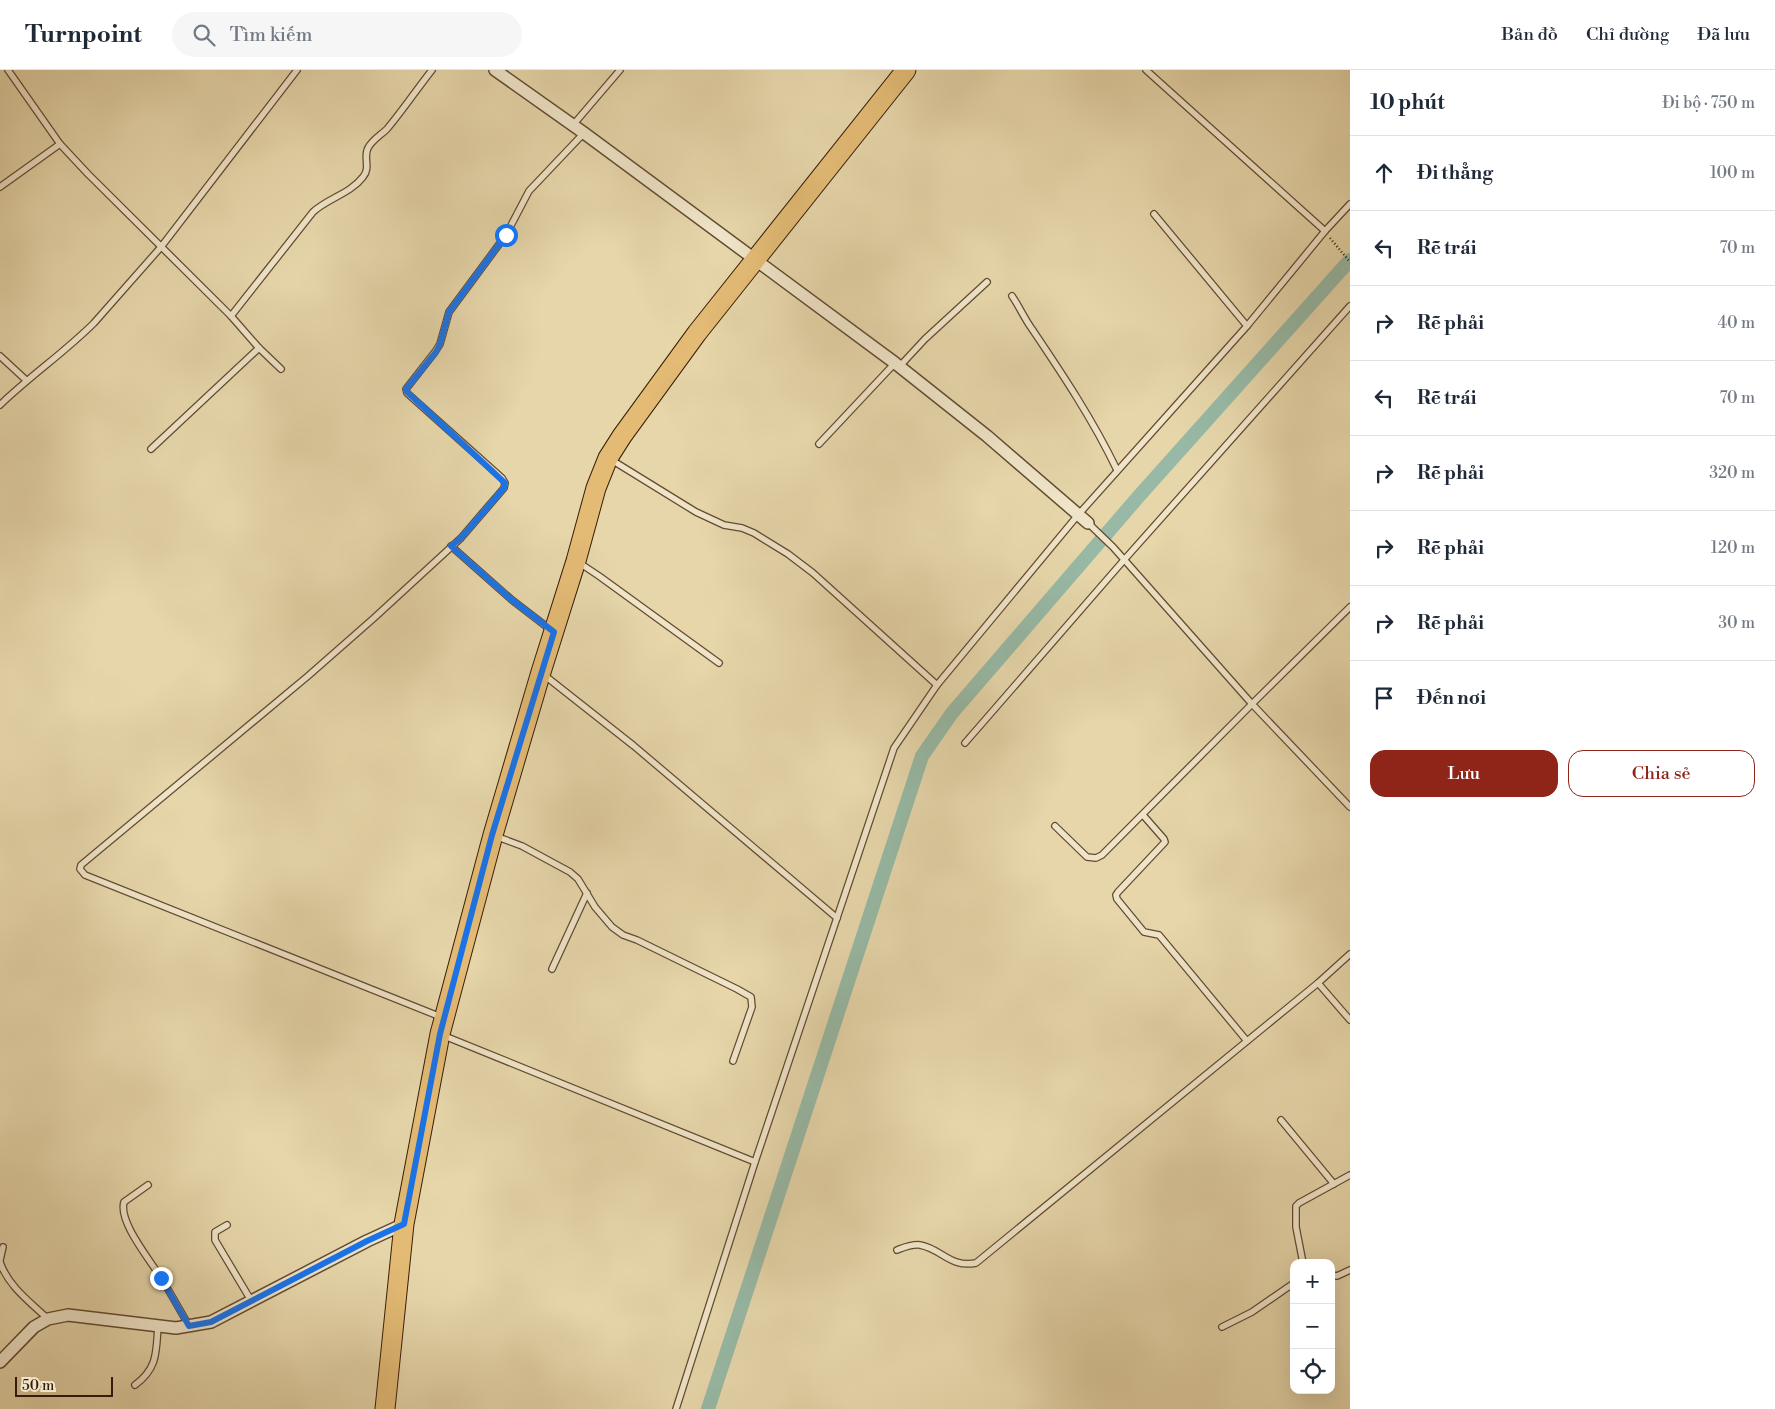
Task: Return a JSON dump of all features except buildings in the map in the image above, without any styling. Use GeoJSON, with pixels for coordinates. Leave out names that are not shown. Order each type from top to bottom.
{"type":"FeatureCollection","features":[{"type":"Feature","properties":{"kind":"main road"},"geometry":{"type":"LineString","coordinates":[[385,1409],[404,1224],[442,1026],[492,835],[540,672],[576,561],[596,488],[608,458],[622,436],[697,334],[906,70]]}},
{"type":"Feature","properties":{"kind":"street"},"geometry":{"type":"LineString","coordinates":[[495,70],[574,125],[897,365],[979,430],[1088,523]]}},
{"type":"Feature","properties":{"kind":"street"},"geometry":{"type":"LineString","coordinates":[[0,1362],[34,1327],[48,1319],[68,1316],[176,1328],[211,1322],[367,1241],[404,1224]]}},
{"type":"Feature","properties":{"kind":"lane"},"geometry":{"type":"LineString","coordinates":[[8,70],[60,144],[116,204],[231,316],[259,348],[281,369]]}},
{"type":"Feature","properties":{"kind":"lane"},"geometry":{"type":"LineString","coordinates":[[0,405],[26,380],[83,334],[161,247],[297,70]]}},
{"type":"Feature","properties":{"kind":"lane"},"geometry":{"type":"LineString","coordinates":[[231,316],[313,212],[326,202],[347,192],[364,177],[368,169],[366,153],[369,146],[387,129],[432,70]]}},
{"type":"Feature","properties":{"kind":"lane"},"geometry":{"type":"LineString","coordinates":[[574,125],[620,70]]}},
{"type":"Feature","properties":{"kind":"lane"},"geometry":{"type":"LineString","coordinates":[[1146,70],[1325,232]]}},
{"type":"Feature","properties":{"kind":"lane"},"geometry":{"type":"LineString","coordinates":[[584,133],[529,190],[506,235],[449,312],[436,352],[406,389],[408,394],[505,483],[504,488],[461,538],[308,676],[84,862],[80,869],[85,875],[442,1026],[755,1162]]}},
{"type":"Feature","properties":{"kind":"lane"},"geometry":{"type":"LineString","coordinates":[[0,187],[60,144]]}},
{"type":"Feature","properties":{"kind":"lane"},"geometry":{"type":"LineString","coordinates":[[676,1409],[755,1162],[894,748],[936,686],[1078,515],[1247,326],[1350,204]]}},
{"type":"Feature","properties":{"kind":"lane"},"geometry":{"type":"LineString","coordinates":[[1154,214],[1247,326]]}},
{"type":"Feature","properties":{"kind":"lane"},"geometry":{"type":"LineString","coordinates":[[819,444],[897,365],[987,282]]}},
{"type":"Feature","properties":{"kind":"lane"},"geometry":{"type":"LineString","coordinates":[[1012,296],[1030,327],[1056,362],[1082,405],[1117,470]]}},
{"type":"Feature","properties":{"kind":"lane"},"geometry":{"type":"LineString","coordinates":[[965,743],[1124,560],[1350,306]]}},
{"type":"Feature","properties":{"kind":"lane"},"geometry":{"type":"LineString","coordinates":[[151,449],[259,348]]}},
{"type":"Feature","properties":{"kind":"lane"},"geometry":{"type":"LineString","coordinates":[[0,356],[26,380]]}},
{"type":"Feature","properties":{"kind":"lane"},"geometry":{"type":"LineString","coordinates":[[608,458],[696,512],[724,525],[742,528],[754,533],[788,554],[813,573],[936,686]]}},
{"type":"Feature","properties":{"kind":"lane"},"geometry":{"type":"LineString","coordinates":[[1088,523],[1113,547],[1252,704],[1350,807]]}},
{"type":"Feature","properties":{"kind":"lane"},"geometry":{"type":"LineString","coordinates":[[451,546],[512,600],[554,632]]}},
{"type":"Feature","properties":{"kind":"lane"},"geometry":{"type":"LineString","coordinates":[[576,561],[719,663]]}},
{"type":"Feature","properties":{"kind":"lane"},"geometry":{"type":"LineString","coordinates":[[1055,826],[1088,857],[1096,858],[1102,855],[1350,607]]}},
{"type":"Feature","properties":{"kind":"lane"},"geometry":{"type":"LineString","coordinates":[[540,672],[634,746],[837,918]]}},
{"type":"Feature","properties":{"kind":"lane"},"geometry":{"type":"LineString","coordinates":[[1143,815],[1165,842],[1118,892],[1116,895],[1117,899],[1144,932],[1159,935],[1247,1041]]}},
{"type":"Feature","properties":{"kind":"lane"},"geometry":{"type":"LineString","coordinates":[[492,835],[522,846],[570,872],[578,879],[602,916],[623,935],[737,988],[751,997],[752,1007],[733,1061]]}},
{"type":"Feature","properties":{"kind":"lane"},"geometry":{"type":"LineString","coordinates":[[552,969],[587,893]]}},
{"type":"Feature","properties":{"kind":"lane"},"geometry":{"type":"LineString","coordinates":[[897,1250],[909,1245],[921,1245],[955,1263],[967,1265],[976,1263],[1318,983],[1350,954]]}},
{"type":"Feature","properties":{"kind":"lane"},"geometry":{"type":"LineString","coordinates":[[1318,983],[1350,1020]]}},
{"type":"Feature","properties":{"kind":"lane"},"geometry":{"type":"LineString","coordinates":[[1281,1120],[1334,1184]]}},
{"type":"Feature","properties":{"kind":"lane"},"geometry":{"type":"LineString","coordinates":[[1302,1259],[1296,1227],[1296,1206],[1350,1175]]}},
{"type":"Feature","properties":{"kind":"lane"},"geometry":{"type":"LineString","coordinates":[[148,1185],[124,1202],[123,1212],[143,1252],[161,1278],[189,1326]]}},
{"type":"Feature","properties":{"kind":"lane"},"geometry":{"type":"LineString","coordinates":[[227,1225],[215,1232],[215,1240],[252,1302]]}},
{"type":"Feature","properties":{"kind":"lane"},"geometry":{"type":"LineString","coordinates":[[4,1247],[0,1261],[4,1273],[18,1290],[48,1319]]}},
{"type":"Feature","properties":{"kind":"lane"},"geometry":{"type":"LineString","coordinates":[[1335,1276],[1350,1270]]}},
{"type":"Feature","properties":{"kind":"lane"},"geometry":{"type":"LineString","coordinates":[[1222,1327],[1252,1312],[1290,1287]]}},
{"type":"Feature","properties":{"kind":"lane"},"geometry":{"type":"LineString","coordinates":[[135,1385],[146,1377],[152,1368],[156,1351],[158,1326]]}},
{"type":"Feature","properties":{"kind":"path"},"geometry":{"type":"LineString","coordinates":[[1331,240],[1350,262]]}},
{"type":"Feature","properties":{"kind":"waterway"},"geometry":{"type":"LineString","coordinates":[[708,1409],[922,756],[952,713],[1139,496],[1350,260]]}},
{"type":"Feature","properties":{"kind":"route"},"geometry":{"type":"LineString","coordinates":[[161,1278],[189,1326],[211,1322],[367,1241],[404,1224],[440,1034],[492,835],[540,672],[554,632],[512,600],[451,546],[461,538],[504,488],[505,483],[502,478],[406,391],[436,352],[449,312],[506,235]]}}]}
